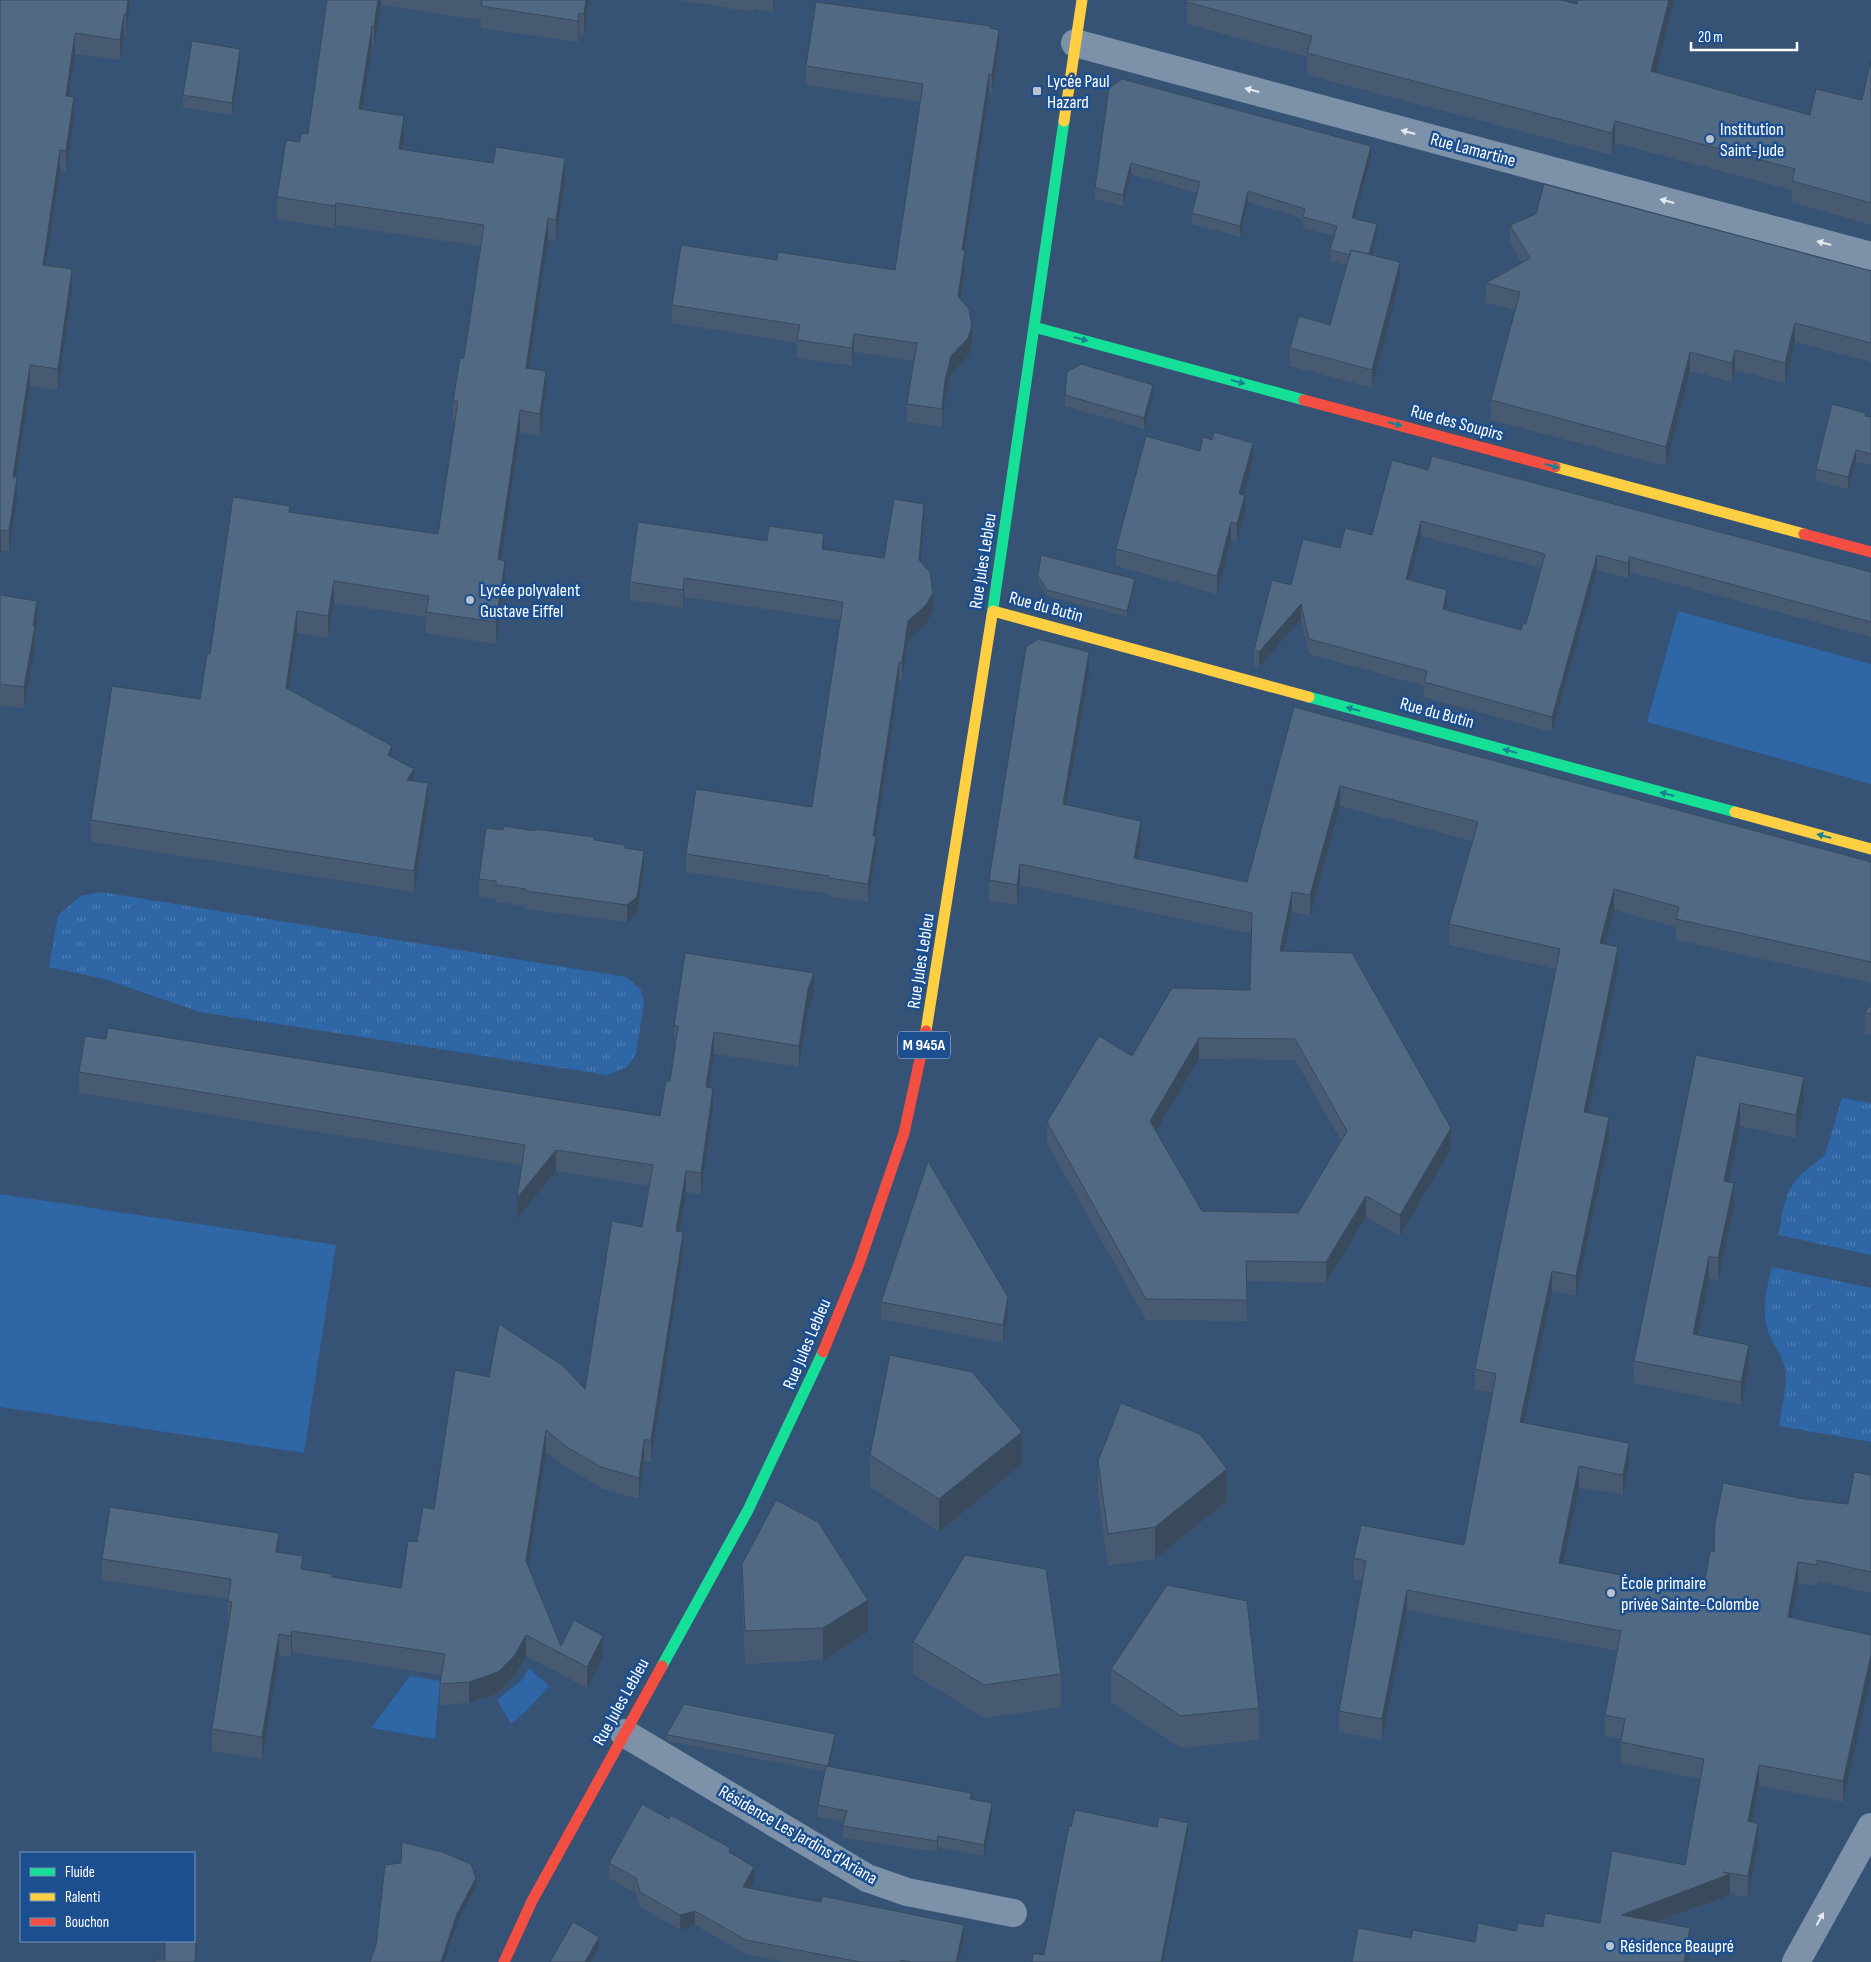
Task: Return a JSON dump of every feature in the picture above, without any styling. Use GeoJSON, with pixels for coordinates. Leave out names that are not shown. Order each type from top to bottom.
{"type":"FeatureCollection","features":[{"type":"Feature","properties":{"kind":"main road","name":"Rue Jules Lebleu"},"geometry":{"type":"LineString","coordinates":[[504,1962],[532,1901],[748,1510],[786,1434],[840,1312],[889,1181],[914,1090],[932,1006],[993,611],[1082,0]]}},
{"type":"Feature","properties":{"kind":"main road","name":"Rue des Soupirs"},"geometry":{"type":"LineString","coordinates":[[1034,327],[1871,552]]}},
{"type":"Feature","properties":{"kind":"main road","name":"Rue du Butin"},"geometry":{"type":"LineString","coordinates":[[993,611],[1871,849]]}},
{"type":"Feature","properties":{"kind":"street","name":"Rue Lamartine"},"geometry":{"type":"LineString","coordinates":[[1075,43],[1871,256]]}},
{"type":"Feature","properties":{"kind":"street","name":"Résidence Les Jardins d'Ariana"},"geometry":{"type":"LineString","coordinates":[[624,1732],[867,1878],[907,1892],[1013,1913]]}},
{"type":"Feature","properties":{"kind":"street"},"geometry":{"type":"LineString","coordinates":[[1796,1962],[1871,1827]]}},
{"type":"Feature","properties":{"kind":"green space"},"geometry":{"type":"Polygon","coordinates":[[[1678,611],[1871,664],[1871,784],[1647,722],[1678,611]]]}},
{"type":"Feature","properties":{"kind":"green space"},"geometry":{"type":"Polygon","coordinates":[[[101,892],[626,977],[641,990],[644,1003],[636,1054],[627,1067],[607,1075],[200,1012],[104,979],[49,967],[58,915],[81,896],[101,892]]]}},
{"type":"Feature","properties":{"kind":"green space"},"geometry":{"type":"Polygon","coordinates":[[[1842,1098],[1871,1103],[1871,1255],[1779,1235],[1782,1213],[1789,1190],[1801,1174],[1825,1155],[1842,1098]]]}},
{"type":"Feature","properties":{"kind":"green space"},"geometry":{"type":"Polygon","coordinates":[[[0,1194],[336,1245],[304,1453],[0,1407],[0,1194]]]}},
{"type":"Feature","properties":{"kind":"green space"},"geometry":{"type":"Polygon","coordinates":[[[1772,1267],[1871,1288],[1871,1442],[1779,1426],[1786,1376],[1784,1364],[1769,1334],[1765,1317],[1766,1292],[1772,1267]]]}},
{"type":"Feature","properties":{"kind":"green space"},"geometry":{"type":"Polygon","coordinates":[[[529,1668],[549,1686],[511,1724],[497,1700],[522,1680],[529,1668]]]}},
{"type":"Feature","properties":{"kind":"green space"},"geometry":{"type":"Polygon","coordinates":[[[410,1676],[440,1681],[435,1739],[371,1728],[410,1676]]]}},
{"type":"Feature","properties":{"kind":"building"},"geometry":{"type":"Polygon","coordinates":[[[0,0],[128,0],[120,40],[75,33],[66,96],[74,97],[66,151],[60,150],[43,265],[72,269],[58,369],[30,365],[13,477],[17,477],[9,531],[1,530],[0,535],[0,0]]]}},
{"type":"Feature","properties":{"kind":"building"},"geometry":{"type":"Polygon","coordinates":[[[327,0],[378,0],[359,109],[404,116],[399,149],[493,163],[496,147],[565,158],[556,220],[548,218],[526,368],[546,371],[540,414],[520,410],[498,559],[505,561],[496,622],[426,612],[429,596],[334,581],[328,616],[297,611],[286,688],[392,746],[388,755],[414,769],[407,780],[428,783],[414,871],[91,820],[112,686],[200,699],[207,654],[210,654],[233,497],[290,506],[289,512],[438,534],[458,401],[453,401],[460,358],[464,358],[484,225],[336,203],[335,206],[277,197],[286,140],[300,142],[301,133],[308,134],[327,0]]]}},
{"type":"Feature","properties":{"kind":"building"},"geometry":{"type":"Polygon","coordinates":[[[482,0],[586,0],[584,14],[579,13],[578,21],[481,6],[482,0]]]}},
{"type":"Feature","properties":{"kind":"building"},"geometry":{"type":"Polygon","coordinates":[[[1187,0],[1561,0],[1577,4],[1578,0],[1669,0],[1651,71],[1810,115],[1816,89],[1862,100],[1871,60],[1871,203],[1792,181],[1795,169],[1615,121],[1612,133],[1307,53],[1312,36],[1187,2],[1187,0]]]}},
{"type":"Feature","properties":{"kind":"building"},"geometry":{"type":"Polygon","coordinates":[[[816,2],[990,26],[990,28],[999,30],[992,75],[989,74],[962,250],[965,250],[958,296],[969,309],[972,326],[968,338],[951,356],[945,380],[942,409],[907,404],[917,343],[854,334],[852,348],[797,340],[800,325],[672,305],[681,245],[777,260],[778,252],[895,270],[923,84],[806,66],[816,2]]]}},
{"type":"Feature","properties":{"kind":"building"},"geometry":{"type":"Polygon","coordinates":[[[192,41],[240,49],[232,103],[183,95],[192,41]]]}},
{"type":"Feature","properties":{"kind":"building"},"geometry":{"type":"Polygon","coordinates":[[[1122,79],[1371,146],[1352,218],[1377,224],[1369,254],[1351,250],[1350,255],[1330,250],[1337,226],[1303,217],[1305,209],[1248,191],[1240,226],[1192,213],[1200,182],[1131,163],[1123,195],[1095,188],[1109,88],[1122,79]]]}},
{"type":"Feature","properties":{"kind":"building"},"geometry":{"type":"Polygon","coordinates":[[[1544,184],[1871,271],[1871,343],[1795,323],[1785,363],[1735,350],[1732,363],[1690,352],[1666,447],[1491,400],[1520,292],[1486,283],[1530,258],[1510,225],[1536,214],[1544,184]]]}},
{"type":"Feature","properties":{"kind":"building"},"geometry":{"type":"Polygon","coordinates":[[[1351,250],[1400,262],[1372,370],[1290,348],[1299,316],[1330,325],[1351,250]]]}},
{"type":"Feature","properties":{"kind":"building"},"geometry":{"type":"Polygon","coordinates":[[[1081,364],[1153,385],[1144,418],[1065,395],[1067,372],[1081,364]]]}},
{"type":"Feature","properties":{"kind":"building"},"geometry":{"type":"Polygon","coordinates":[[[1832,404],[1866,413],[1865,416],[1871,417],[1871,454],[1856,450],[1848,477],[1816,469],[1832,404]]]}},
{"type":"Feature","properties":{"kind":"building"},"geometry":{"type":"Polygon","coordinates":[[[1214,432],[1253,443],[1239,494],[1245,495],[1237,524],[1231,522],[1217,576],[1116,549],[1146,436],[1200,451],[1203,437],[1212,440],[1214,432]]]}},
{"type":"Feature","properties":{"kind":"building"},"geometry":{"type":"Polygon","coordinates":[[[1432,456],[1871,572],[1871,622],[1630,557],[1628,563],[1597,555],[1552,717],[1424,682],[1427,671],[1309,639],[1301,604],[1259,652],[1254,650],[1272,580],[1291,585],[1303,539],[1340,548],[1345,528],[1372,535],[1392,460],[1428,470],[1432,456]],[[1421,521],[1406,579],[1447,590],[1443,609],[1521,630],[1523,623],[1526,624],[1545,554],[1421,521]]]}},
{"type":"Feature","properties":{"kind":"building"},"geometry":{"type":"Polygon","coordinates":[[[894,499],[924,504],[919,560],[930,572],[933,593],[926,605],[908,621],[902,662],[899,662],[873,836],[876,836],[868,884],[829,878],[829,876],[686,854],[696,789],[812,807],[843,602],[684,578],[683,590],[630,582],[638,522],[767,541],[769,526],[824,534],[822,549],[884,558],[894,499]]]}},
{"type":"Feature","properties":{"kind":"building"},"geometry":{"type":"Polygon","coordinates":[[[1041,555],[1135,579],[1127,611],[1047,590],[1038,576],[1041,555]]]}},
{"type":"Feature","properties":{"kind":"building"},"geometry":{"type":"Polygon","coordinates":[[[0,595],[37,601],[33,626],[35,626],[24,687],[0,684],[0,595]]]}},
{"type":"Feature","properties":{"kind":"building"},"geometry":{"type":"Polygon","coordinates":[[[1038,639],[1089,652],[1063,804],[1141,821],[1134,858],[1247,882],[1294,707],[1871,862],[1871,962],[1676,919],[1679,907],[1614,889],[1600,943],[1618,947],[1584,1112],[1609,1117],[1576,1276],[1552,1271],[1520,1422],[1629,1443],[1623,1475],[1579,1466],[1559,1563],[1703,1591],[1710,1551],[1714,1552],[1715,1523],[1723,1483],[1804,1499],[1848,1504],[1854,1472],[1871,1475],[1871,1572],[1817,1560],[1817,1565],[1798,1562],[1788,1617],[1871,1635],[1871,1655],[1843,1781],[1759,1765],[1748,1821],[1758,1824],[1748,1876],[1723,1872],[1730,1874],[1621,1915],[1690,1928],[1684,1962],[1352,1962],[1358,1928],[1411,1938],[1413,1930],[1475,1942],[1478,1923],[1516,1931],[1518,1923],[1543,1927],[1545,1913],[1600,1923],[1612,1851],[1685,1865],[1704,1759],[1621,1742],[1625,1719],[1605,1715],[1621,1631],[1407,1590],[1382,1719],[1339,1711],[1366,1561],[1354,1558],[1361,1525],[1464,1545],[1496,1374],[1475,1369],[1560,949],[1449,924],[1478,822],[1340,786],[1310,895],[1292,892],[1280,951],[1352,953],[1451,1128],[1400,1215],[1366,1196],[1326,1262],[1246,1261],[1247,1300],[1146,1299],[1047,1122],[1099,1036],[1132,1056],[1172,988],[1250,990],[1252,913],[1020,864],[1017,885],[989,880],[1026,647],[1038,639]],[[1199,1038],[1150,1121],[1202,1211],[1298,1213],[1347,1131],[1295,1039],[1199,1038]]]}},
{"type":"Feature","properties":{"kind":"building"},"geometry":{"type":"Polygon","coordinates":[[[504,826],[594,837],[594,840],[625,845],[625,848],[644,851],[637,897],[627,905],[526,891],[526,889],[496,885],[496,881],[479,879],[486,828],[503,830],[504,826]]]}},
{"type":"Feature","properties":{"kind":"building"},"geometry":{"type":"Polygon","coordinates":[[[685,953],[814,973],[808,989],[799,1046],[714,1032],[706,1087],[713,1088],[701,1173],[686,1171],[676,1231],[683,1232],[680,1253],[651,1440],[644,1440],[639,1478],[601,1467],[567,1447],[546,1430],[526,1561],[561,1646],[574,1620],[603,1636],[587,1667],[526,1635],[515,1655],[498,1672],[469,1682],[440,1684],[445,1654],[292,1631],[291,1636],[279,1634],[262,1737],[212,1729],[232,1602],[228,1601],[231,1579],[102,1559],[110,1507],[279,1533],[276,1552],[303,1556],[301,1569],[332,1574],[332,1577],[401,1588],[408,1541],[417,1542],[423,1507],[434,1509],[455,1370],[489,1377],[499,1324],[562,1365],[585,1389],[612,1221],[642,1227],[653,1165],[556,1150],[517,1198],[525,1145],[79,1072],[85,1036],[106,1039],[108,1028],[660,1116],[666,1081],[670,1081],[678,1026],[674,1026],[685,953]]]}},
{"type":"Feature","properties":{"kind":"building"},"geometry":{"type":"Polygon","coordinates":[[[1871,1004],[1871,1014],[1865,1013],[1871,1004]]]}},
{"type":"Feature","properties":{"kind":"building"},"geometry":{"type":"Polygon","coordinates":[[[1696,1055],[1804,1077],[1796,1115],[1740,1103],[1724,1181],[1734,1183],[1718,1258],[1709,1256],[1693,1334],[1749,1345],[1741,1382],[1634,1361],[1696,1055]]]}},
{"type":"Feature","properties":{"kind":"building"},"geometry":{"type":"Polygon","coordinates":[[[928,1161],[1008,1297],[1003,1325],[881,1302],[928,1161]]]}},
{"type":"Feature","properties":{"kind":"building"},"geometry":{"type":"Polygon","coordinates":[[[890,1355],[972,1372],[1022,1432],[939,1499],[870,1455],[890,1355]]]}},
{"type":"Feature","properties":{"kind":"building"},"geometry":{"type":"Polygon","coordinates":[[[1121,1403],[1200,1434],[1227,1469],[1155,1527],[1108,1534],[1098,1461],[1121,1403]]]}},
{"type":"Feature","properties":{"kind":"building"},"geometry":{"type":"Polygon","coordinates":[[[776,1500],[818,1522],[868,1600],[823,1628],[745,1631],[742,1564],[776,1500]]]}},
{"type":"Feature","properties":{"kind":"building"},"geometry":{"type":"Polygon","coordinates":[[[965,1555],[1046,1569],[1061,1674],[984,1685],[913,1642],[965,1555]]]}},
{"type":"Feature","properties":{"kind":"building"},"geometry":{"type":"Polygon","coordinates":[[[1167,1585],[1247,1601],[1259,1708],[1181,1716],[1111,1669],[1167,1585]]]}},
{"type":"Feature","properties":{"kind":"building"},"geometry":{"type":"Polygon","coordinates":[[[684,1704],[835,1734],[828,1766],[668,1735],[684,1704]]]}},
{"type":"Feature","properties":{"kind":"building"},"geometry":{"type":"Polygon","coordinates":[[[826,1766],[971,1793],[970,1799],[992,1803],[984,1845],[938,1836],[937,1841],[843,1826],[847,1811],[818,1805],[826,1766]]]}},
{"type":"Feature","properties":{"kind":"building"},"geometry":{"type":"Polygon","coordinates":[[[642,1804],[669,1819],[671,1815],[730,1848],[729,1852],[754,1867],[743,1887],[821,1902],[822,1896],[964,1925],[956,1962],[912,1962],[901,1960],[901,1962],[860,1962],[746,1940],[695,1911],[680,1915],[640,1892],[636,1878],[609,1863],[642,1804]]]}},
{"type":"Feature","properties":{"kind":"building"},"geometry":{"type":"Polygon","coordinates":[[[1075,1810],[1157,1827],[1159,1817],[1188,1823],[1161,1962],[1032,1962],[1033,1953],[1044,1955],[1069,1826],[1071,1827],[1075,1810]]]}},
{"type":"Feature","properties":{"kind":"building"},"geometry":{"type":"Polygon","coordinates":[[[402,1842],[442,1852],[471,1864],[476,1878],[457,1914],[441,1962],[370,1962],[376,1945],[385,1865],[401,1863],[402,1842]]]}},
{"type":"Feature","properties":{"kind":"building"},"geometry":{"type":"Polygon","coordinates":[[[573,1922],[599,1937],[585,1962],[550,1962],[573,1922]]]}},
{"type":"Feature","properties":{"kind":"building"},"geometry":{"type":"Polygon","coordinates":[[[196,1939],[195,1962],[155,1962],[155,1960],[165,1960],[165,1942],[195,1942],[196,1939]]]}},
{"type":"Feature","properties":{"kind":"traffic: fast"},"geometry":{"type":"LineString","coordinates":[[992,615],[1064,121]]}},
{"type":"Feature","properties":{"kind":"traffic: fast"},"geometry":{"type":"LineString","coordinates":[[1034,327],[1304,400]]}},
{"type":"Feature","properties":{"kind":"traffic: fast"},"geometry":{"type":"LineString","coordinates":[[1309,697],[1735,812]]}},
{"type":"Feature","properties":{"kind":"traffic: fast"},"geometry":{"type":"LineString","coordinates":[[662,1666],[748,1510],[823,1352]]}},
{"type":"Feature","properties":{"kind":"traffic: slow"},"geometry":{"type":"LineString","coordinates":[[1064,121],[1082,0]]}},
{"type":"Feature","properties":{"kind":"traffic: slow"},"geometry":{"type":"LineString","coordinates":[[1555,467],[1804,534]]}},
{"type":"Feature","properties":{"kind":"traffic: slow"},"geometry":{"type":"LineString","coordinates":[[993,611],[1309,697]]}},
{"type":"Feature","properties":{"kind":"traffic: slow"},"geometry":{"type":"LineString","coordinates":[[926,1031],[992,615]]}},
{"type":"Feature","properties":{"kind":"traffic: slow"},"geometry":{"type":"LineString","coordinates":[[1735,812],[1871,849]]}},
{"type":"Feature","properties":{"kind":"traffic: jam"},"geometry":{"type":"LineString","coordinates":[[1304,400],[1555,467]]}},
{"type":"Feature","properties":{"kind":"traffic: jam"},"geometry":{"type":"LineString","coordinates":[[1804,534],[1871,552]]}},
{"type":"Feature","properties":{"kind":"traffic: jam"},"geometry":{"type":"LineString","coordinates":[[823,1352],[859,1264],[904,1133],[926,1031]]}},
{"type":"Feature","properties":{"kind":"traffic: jam"},"geometry":{"type":"LineString","coordinates":[[504,1962],[532,1901],[662,1666]]}},
{"type":"Feature","properties":{"kind":"place","name":"Lycée Paul Hazard"},"geometry":{"type":"Point","coordinates":[1037,91]}},
{"type":"Feature","properties":{"kind":"place","name":"Institution Saint-Jude"},"geometry":{"type":"Point","coordinates":[1710,139]}},
{"type":"Feature","properties":{"kind":"place","name":"Lycée polyvalent Gustave Eiffel"},"geometry":{"type":"Point","coordinates":[470,600]}},
{"type":"Feature","properties":{"kind":"place","name":"École primaire privée Sainte-Colombe"},"geometry":{"type":"Point","coordinates":[1611,1593]}},
{"type":"Feature","properties":{"kind":"place","name":"Résidence Beaupré"},"geometry":{"type":"Point","coordinates":[1610,1946]}}]}
